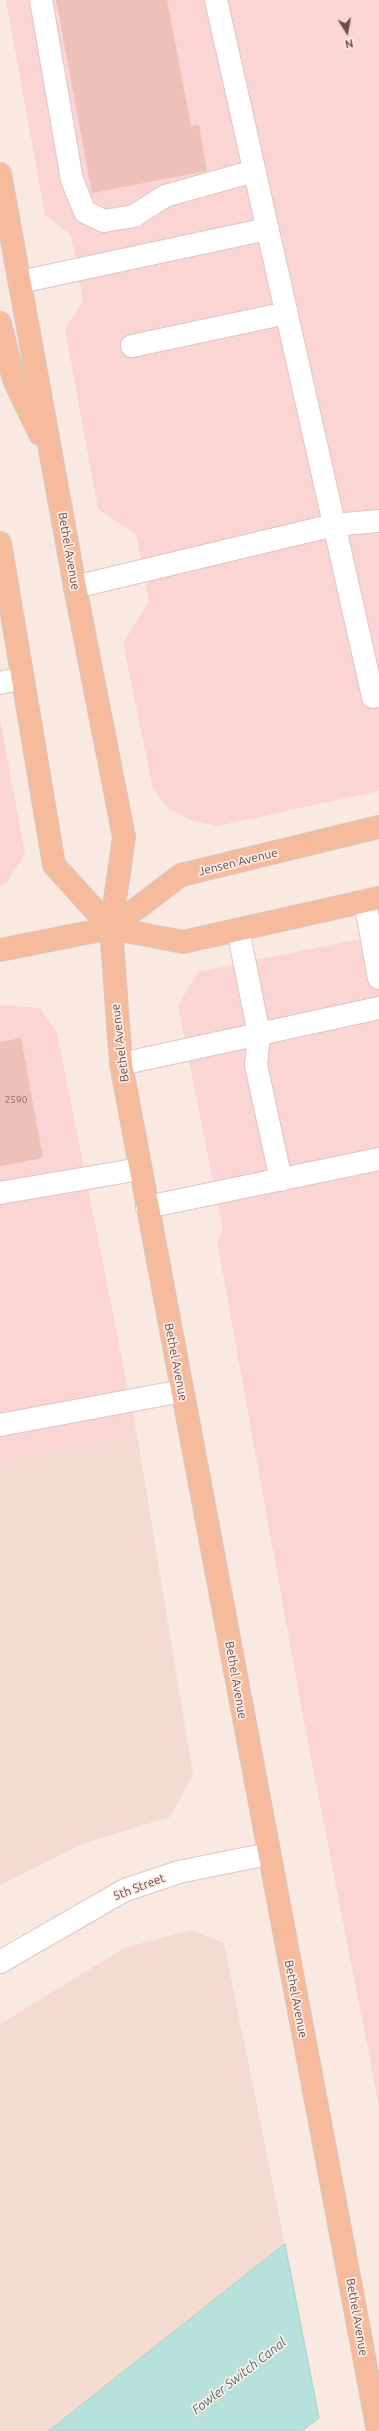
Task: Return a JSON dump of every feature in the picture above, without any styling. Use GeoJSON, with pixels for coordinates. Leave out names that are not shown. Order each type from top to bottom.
{"type":"FeatureCollection","features":[{"type":"Feature","properties":{"kind":"main road","name":"Bethel Avenue"},"geometry":{"type":"LineString","coordinates":[[0,174],[75,587],[124,837],[111,928],[121,1064],[268,1854],[333,2188],[378,2431]]}},
{"type":"Feature","properties":{"kind":"main road"},"geometry":{"type":"LineString","coordinates":[[0,323],[14,380],[53,460]]}},
{"type":"Feature","properties":{"kind":"main road"},"geometry":{"type":"LineString","coordinates":[[0,543],[21,678],[54,865],[111,928]]}},
{"type":"Feature","properties":{"kind":"main road","name":"Jensen Avenue"},"geometry":{"type":"LineString","coordinates":[[111,928],[181,875],[379,827]]}},
{"type":"Feature","properties":{"kind":"main road","name":"Jensen Avenue"},"geometry":{"type":"LineString","coordinates":[[0,950],[111,928],[183,942],[372,899]]}},
{"type":"Feature","properties":{"kind":"street"},"geometry":{"type":"LineString","coordinates":[[41,0],[72,180],[85,212],[104,221],[134,216],[165,196],[254,171]]}},
{"type":"Feature","properties":{"kind":"street"},"geometry":{"type":"LineString","coordinates":[[216,0],[373,696],[379,695]]}},
{"type":"Feature","properties":{"kind":"street"},"geometry":{"type":"LineString","coordinates":[[20,282],[267,229]]}},
{"type":"Feature","properties":{"kind":"street"},"geometry":{"type":"LineString","coordinates":[[132,346],[287,313]]}},
{"type":"Feature","properties":{"kind":"street"},"geometry":{"type":"LineString","coordinates":[[75,587],[334,525],[379,521]]}},
{"type":"Feature","properties":{"kind":"street"},"geometry":{"type":"LineString","coordinates":[[0,683],[21,678]]}},
{"type":"Feature","properties":{"kind":"street"},"geometry":{"type":"LineString","coordinates":[[372,899],[379,978]]}},
{"type":"Feature","properties":{"kind":"street"},"geometry":{"type":"LineString","coordinates":[[238,930],[258,1034],[256,1065],[281,1180]]}},
{"type":"Feature","properties":{"kind":"street"},"geometry":{"type":"LineString","coordinates":[[121,1064],[379,1008]]}},
{"type":"Feature","properties":{"kind":"street"},"geometry":{"type":"LineString","coordinates":[[147,1207],[379,1159]]}},
{"type":"Feature","properties":{"kind":"street"},"geometry":{"type":"LineString","coordinates":[[0,1193],[140,1169]]}},
{"type":"Feature","properties":{"kind":"street"},"geometry":{"type":"LineString","coordinates":[[0,1424],[182,1391]]}},
{"type":"Feature","properties":{"kind":"street","name":"5th Street"},"geometry":{"type":"LineString","coordinates":[[0,1962],[77,1916],[126,1890],[179,1872],[268,1854]]}},
{"type":"Feature","properties":{"kind":"shaded area"},"geometry":{"type":"Polygon","coordinates":[[[6,0],[379,0],[379,791],[217,826],[190,820],[168,808],[153,789],[123,643],[149,601],[136,534],[98,509],[65,329],[83,301],[71,235],[45,215],[6,0]]]}},
{"type":"Feature","properties":{"kind":"shaded area"},"geometry":{"type":"Polygon","coordinates":[[[0,719],[25,854],[6,884],[0,885],[0,719]]]}},
{"type":"Feature","properties":{"kind":"shaded area"},"geometry":{"type":"Polygon","coordinates":[[[379,935],[379,2106],[305,1727],[217,1241],[223,1231],[178,1005],[198,972],[379,935]]]}},
{"type":"Feature","properties":{"kind":"shaded area"},"geometry":{"type":"Polygon","coordinates":[[[7,1005],[40,1008],[57,1033],[137,1435],[0,1461],[0,1006],[7,1005]]]}},
{"type":"Feature","properties":{"kind":"shaded area"},"geometry":{"type":"Polygon","coordinates":[[[137,1435],[193,1775],[170,1817],[82,1844],[0,1885],[0,1461],[137,1435]]]}},
{"type":"Feature","properties":{"kind":"shaded area"},"geometry":{"type":"Polygon","coordinates":[[[191,1930],[224,1943],[285,2244],[49,2431],[0,2431],[0,2024],[124,1948],[191,1930]]]}},
{"type":"Feature","properties":{"kind":"water","name":"Fowler Switch Canal"},"geometry":{"type":"Polygon","coordinates":[[[285,2244],[319,2418],[302,2431],[49,2431],[285,2244]]]}},
{"type":"Feature","properties":{"kind":"building"},"geometry":{"type":"Polygon","coordinates":[[[56,0],[167,0],[191,126],[199,125],[207,171],[92,193],[56,0]]]}},
{"type":"Feature","properties":{"kind":"building"},"geometry":{"type":"Polygon","coordinates":[[[21,1038],[43,1158],[0,1166],[0,1042],[21,1038]]]}}]}
